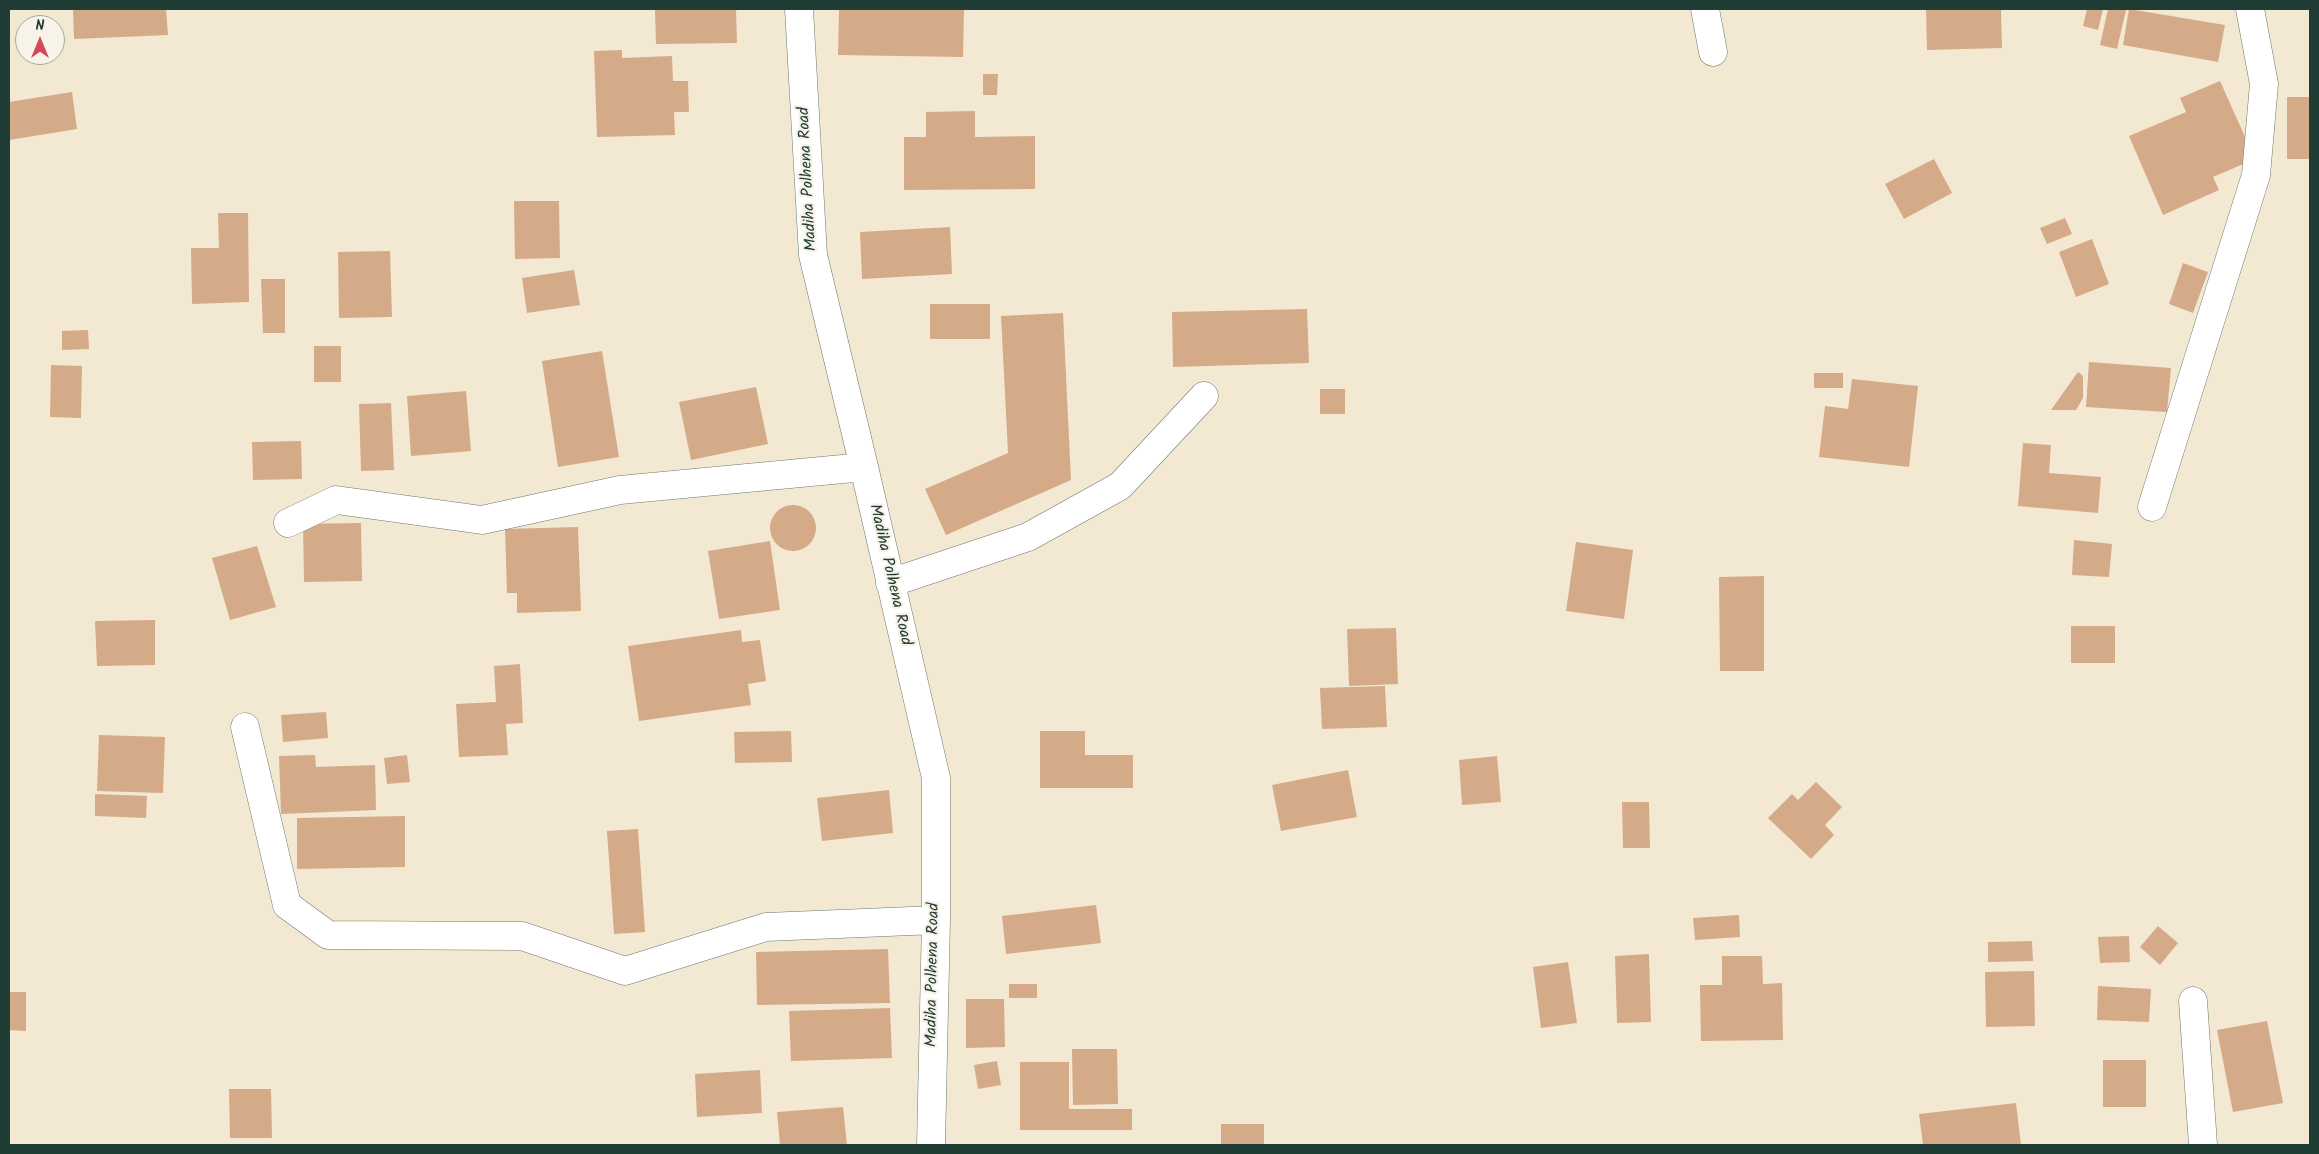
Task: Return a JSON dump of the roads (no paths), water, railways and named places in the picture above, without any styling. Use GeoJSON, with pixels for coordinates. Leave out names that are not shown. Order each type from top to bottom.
{"type":"FeatureCollection","features":[{"type":"Feature","properties":{"kind":"street","name":"Madiha Polhena Road"},"geometry":{"type":"LineString","coordinates":[[799,9],[813,255],[936,778],[936,920],[931,1145]]}},
{"type":"Feature","properties":{"kind":"street"},"geometry":{"type":"LineString","coordinates":[[1705,9],[1714,52]]}},
{"type":"Feature","properties":{"kind":"street"},"geometry":{"type":"LineString","coordinates":[[2152,507],[2256,175],[2264,84],[2250,9]]}},
{"type":"Feature","properties":{"kind":"street"},"geometry":{"type":"LineString","coordinates":[[890,583],[1028,536],[1120,486],[1204,396]]}},
{"type":"Feature","properties":{"kind":"street"},"geometry":{"type":"LineString","coordinates":[[288,523],[336,500],[482,520],[620,490],[864,467]]}},
{"type":"Feature","properties":{"kind":"street"},"geometry":{"type":"LineString","coordinates":[[244,727],[287,905],[328,935],[522,936],[626,970],[766,927],[936,920]]}},
{"type":"Feature","properties":{"kind":"street"},"geometry":{"type":"LineString","coordinates":[[2193,1002],[2203,1145]]}}]}
